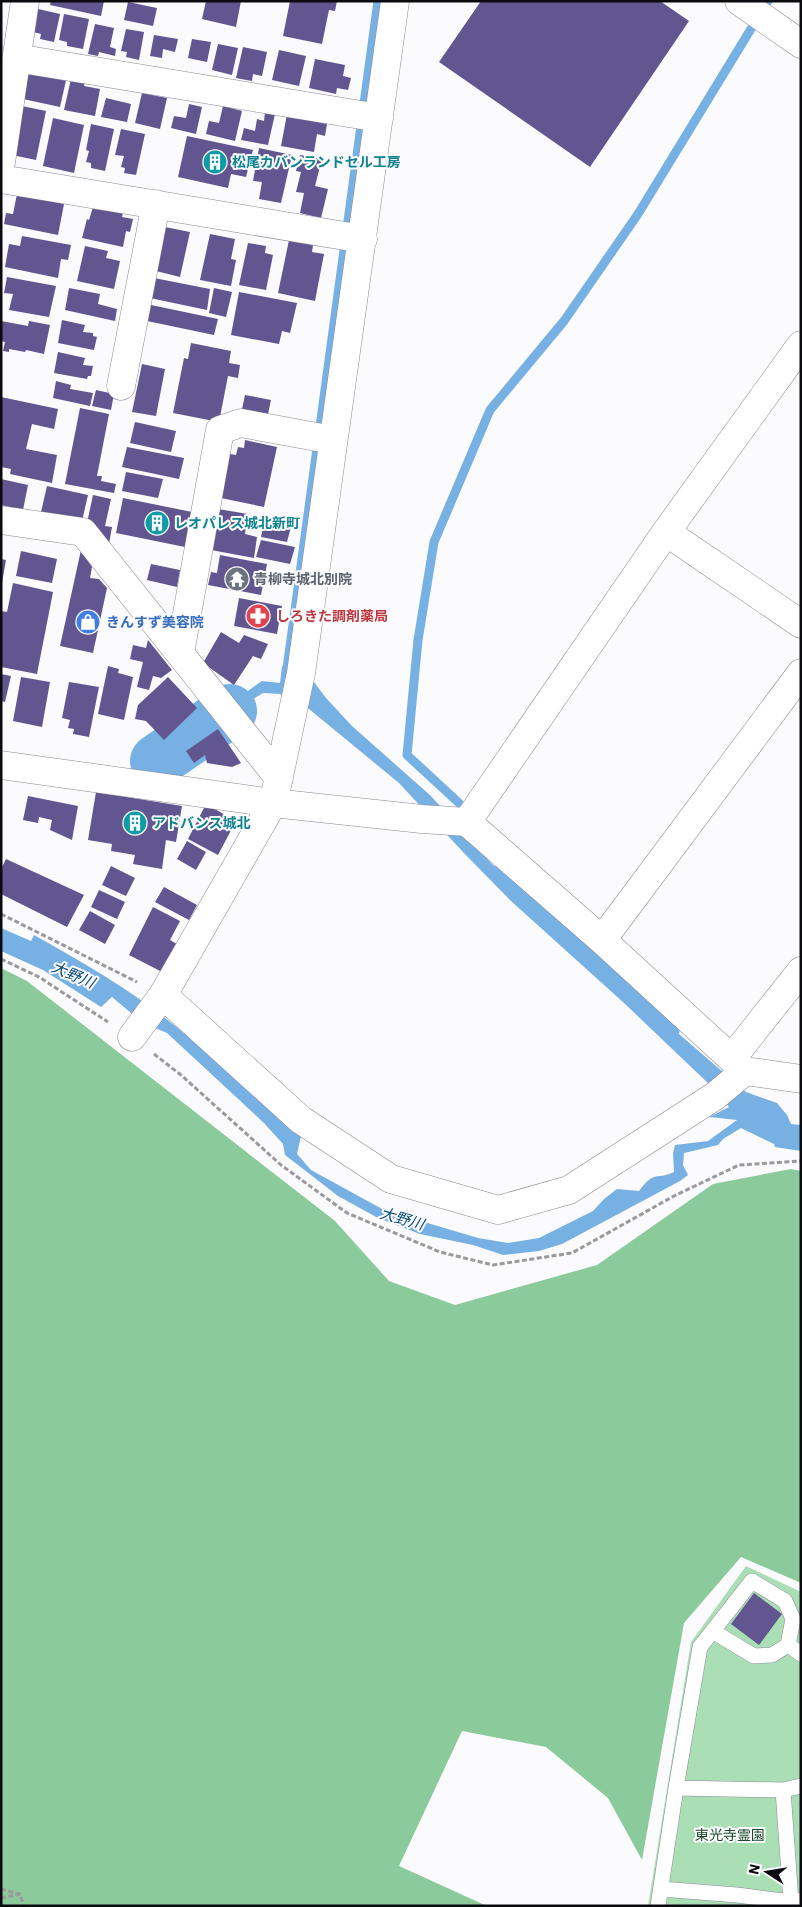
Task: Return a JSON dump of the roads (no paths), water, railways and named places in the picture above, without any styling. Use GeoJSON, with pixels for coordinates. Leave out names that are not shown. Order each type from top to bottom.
{"type":"FeatureCollection","features":[{"type":"Feature","properties":{"kind":"street"},"geometry":{"type":"LineString","coordinates":[[1,162],[4,131],[25,1]]}},
{"type":"Feature","properties":{"kind":"street"},"geometry":{"type":"LineString","coordinates":[[132,1037],[163,995],[276,791],[301,673],[322,437],[363,239],[395,1]]}},
{"type":"Feature","properties":{"kind":"street"},"geometry":{"type":"LineString","coordinates":[[739,1],[801,44]]}},
{"type":"Feature","properties":{"kind":"street"},"geometry":{"type":"LineString","coordinates":[[16,58],[379,118]]}},
{"type":"Feature","properties":{"kind":"street"},"geometry":{"type":"LineString","coordinates":[[1,179],[363,239]]}},
{"type":"Feature","properties":{"kind":"street"},"geometry":{"type":"LineString","coordinates":[[121,386],[156,204]]}},
{"type":"Feature","properties":{"kind":"street"},"geometry":{"type":"LineString","coordinates":[[467,822],[666,532],[801,346]]}},
{"type":"Feature","properties":{"kind":"street"},"geometry":{"type":"LineString","coordinates":[[180,653],[220,430],[241,423],[322,437]]}},
{"type":"Feature","properties":{"kind":"street"},"geometry":{"type":"LineString","coordinates":[[1,520],[83,532],[224,709],[276,791]]}},
{"type":"Feature","properties":{"kind":"street"},"geometry":{"type":"LineString","coordinates":[[666,532],[801,624]]}},
{"type":"Feature","properties":{"kind":"street"},"geometry":{"type":"LineString","coordinates":[[602,940],[801,673]]}},
{"type":"Feature","properties":{"kind":"street"},"geometry":{"type":"LineString","coordinates":[[1,765],[276,791],[422,819],[467,822],[602,940],[738,1069],[801,1079]]}},
{"type":"Feature","properties":{"kind":"street"},"geometry":{"type":"LineString","coordinates":[[163,995],[301,1120],[383,1173],[392,1178],[498,1210],[569,1190],[715,1096],[738,1069],[801,971]]}},
{"type":"Feature","properties":{"kind":"lane"},"geometry":{"type":"LineString","coordinates":[[658,1906],[700,1647],[714,1632],[752,1581],[785,1601],[793,1619],[795,1650],[772,1655],[754,1656],[714,1632]]}},
{"type":"Feature","properties":{"kind":"lane"},"geometry":{"type":"LineString","coordinates":[[676,1788],[784,1790],[801,1786]]}},
{"type":"Feature","properties":{"kind":"lane"},"geometry":{"type":"LineString","coordinates":[[661,1889],[796,1901],[784,1790]]}},
{"type":"Feature","properties":{"kind":"water","name":"大野川"},"geometry":{"type":"Polygon","coordinates":[[[282,666],[311,678],[326,698],[352,726],[431,796],[491,863],[642,1002],[746,1092],[777,1103],[787,1115],[791,1124],[801,1125],[801,1151],[775,1147],[774,1144],[741,1128],[723,1139],[718,1145],[684,1153],[683,1165],[688,1175],[680,1181],[562,1244],[539,1251],[503,1255],[473,1245],[420,1234],[378,1218],[338,1196],[285,1155],[283,1144],[264,1123],[167,1033],[143,1023],[112,997],[101,1007],[43,970],[1,951],[1,928],[31,941],[34,935],[92,969],[134,995],[168,1020],[301,1136],[297,1154],[311,1170],[384,1210],[478,1238],[508,1243],[539,1238],[593,1211],[617,1189],[639,1191],[652,1178],[674,1172],[673,1153],[675,1145],[708,1141],[737,1120],[709,1117],[729,1107],[710,1085],[624,1003],[511,901],[399,783],[309,709],[280,694],[263,693],[234,711],[173,755],[163,750],[262,681],[280,683],[282,666]]]}},
{"type":"Feature","properties":{"kind":"waterway"},"geometry":{"type":"LineString","coordinates":[[289,678],[286,676],[378,1]]}},
{"type":"Feature","properties":{"kind":"waterway"},"geometry":{"type":"LineString","coordinates":[[459,803],[407,755],[418,640],[434,542],[490,410],[564,321],[638,214],[768,1]]}},
{"type":"Feature","properties":{"kind":"waterway"},"geometry":{"type":"LineString","coordinates":[[157,761],[230,711]]}},
{"type":"Feature","properties":{"kind":"waterway"},"geometry":{"type":"LineString","coordinates":[[499,868],[675,1031]]}},
{"type":"Feature","properties":{"kind":"place","name":"松尾カバンランドセル工房"},"geometry":{"type":"Point","coordinates":[215,162]}},
{"type":"Feature","properties":{"kind":"place","name":"レオパレス城北新町"},"geometry":{"type":"Point","coordinates":[157,523]}},
{"type":"Feature","properties":{"kind":"place","name":"青柳寺城北別院"},"geometry":{"type":"Point","coordinates":[237,579]}},
{"type":"Feature","properties":{"kind":"place","name":"しろきた調剤薬局"},"geometry":{"type":"Point","coordinates":[258,616]}},
{"type":"Feature","properties":{"kind":"place","name":"きんすず美容院"},"geometry":{"type":"Point","coordinates":[88,622]}},
{"type":"Feature","properties":{"kind":"place","name":"アドバンス城北"},"geometry":{"type":"Point","coordinates":[135,823]}},
{"type":"Feature","properties":{"kind":"park label","name":"東光寺霊園"},"geometry":{"type":"Point","coordinates":[730,1835]}}]}
